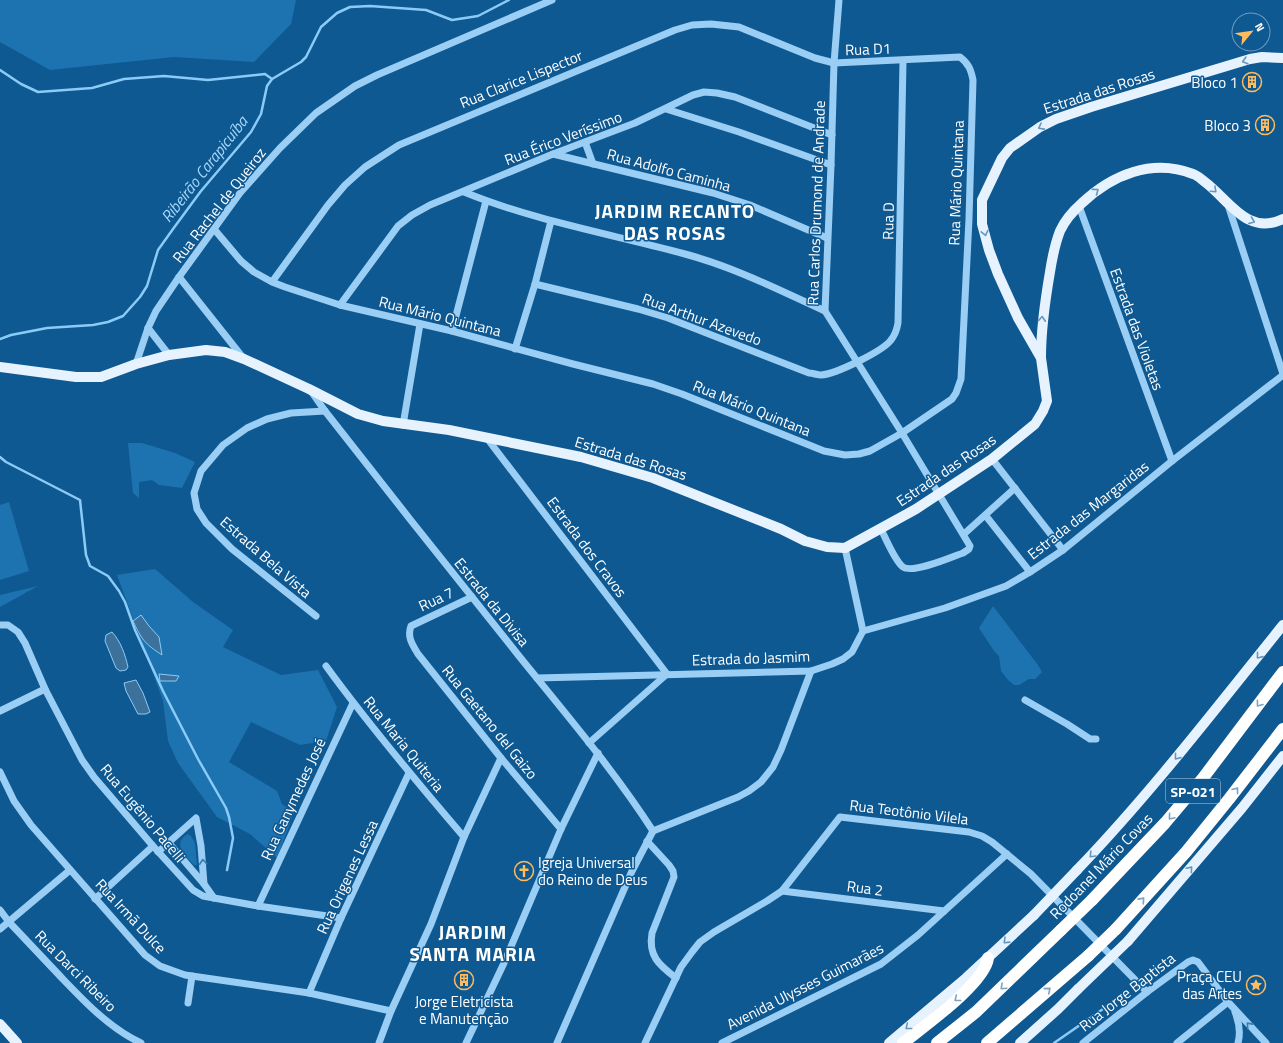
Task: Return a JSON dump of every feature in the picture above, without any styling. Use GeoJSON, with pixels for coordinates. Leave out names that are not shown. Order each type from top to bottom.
{"type":"FeatureCollection","features":[{"type":"Feature","properties":{"kind":"highway","name":"Rodoanel Mário Covas"},"geometry":{"type":"LineString","coordinates":[[937,1043],[976,1012],[1061,930],[1092,900],[1165,823],[1203,778],[1283,672]]}},
{"type":"Feature","properties":{"kind":"highway","name":"SP-021"},"geometry":{"type":"LineString","coordinates":[[988,1043],[1088,956],[1116,929],[1186,852],[1283,729]]}},
{"type":"Feature","properties":{"kind":"highway"},"geometry":{"type":"LineString","coordinates":[[903,1043],[971,987],[985,969],[988,958]]}},
{"type":"Feature","properties":{"kind":"main road","name":"Estrada das Rosas"},"geometry":{"type":"LineString","coordinates":[[0,367],[76,377],[101,377],[136,364],[169,355],[206,350],[225,352],[244,359],[309,389],[358,414],[403,425],[449,430],[573,455],[653,478],[767,523],[805,541],[827,547],[845,548],[916,509],[992,459],[1035,424],[1043,411],[1047,401],[1041,358],[1018,318],[998,274],[989,250],[982,224],[982,200],[1002,158],[1010,148],[1040,127],[1056,119],[1091,107],[1250,59],[1262,57],[1283,58]]}},
{"type":"Feature","properties":{"kind":"main road"},"geometry":{"type":"LineString","coordinates":[[1041,358],[1043,311],[1053,257],[1060,232],[1066,220],[1079,206],[1102,186],[1133,171],[1151,168],[1182,170],[1195,174],[1210,186],[1240,215],[1252,222],[1264,224],[1283,219]]}},
{"type":"Feature","properties":{"kind":"main road"},"geometry":{"type":"LineString","coordinates":[[889,1043],[928,1011],[1034,915],[1111,834],[1163,775],[1283,625]]}},
{"type":"Feature","properties":{"kind":"main road"},"geometry":{"type":"LineString","coordinates":[[1020,1043],[1058,1009],[1128,941],[1242,808],[1283,756]]}},
{"type":"Feature","properties":{"kind":"main road"},"geometry":{"type":"LineString","coordinates":[[0,1024],[18,1043]]}},
{"type":"Feature","properties":{"kind":"street","name":"Rua Rachel de Queiroz"},"geometry":{"type":"LineString","coordinates":[[136,364],[148,328],[156,311],[179,277],[240,194],[302,125],[355,86],[377,75],[552,0]]}},
{"type":"Feature","properties":{"kind":"street","name":"Rua Carlos Drumond de Andrade"},"geometry":{"type":"LineString","coordinates":[[838,0],[824,311],[964,534]]}},
{"type":"Feature","properties":{"kind":"street","name":"Rua Clarice Lispector"},"geometry":{"type":"LineString","coordinates":[[272,282],[328,205],[345,185],[364,167],[399,145],[675,30],[692,25],[711,24],[739,27],[815,58],[834,63]]}},
{"type":"Feature","properties":{"kind":"street","name":"Rua Mário Quintana"},"geometry":{"type":"LineString","coordinates":[[214,229],[241,261],[254,272],[272,282],[317,298],[340,305],[452,331],[653,384],[824,450],[845,455],[859,454],[870,451],[902,433],[952,399],[956,393],[960,379],[969,219],[973,80],[971,70],[967,62],[960,58]]}},
{"type":"Feature","properties":{"kind":"street","name":"Rua D1"},"geometry":{"type":"LineString","coordinates":[[834,63],[960,58]]}},
{"type":"Feature","properties":{"kind":"street","name":"Rua D"},"geometry":{"type":"LineString","coordinates":[[857,363],[890,342],[896,333],[898,323],[903,61]]}},
{"type":"Feature","properties":{"kind":"street","name":"Rua Érico Veríssimo"},"geometry":{"type":"LineString","coordinates":[[340,305],[398,226],[412,214],[553,154],[635,124],[693,95],[704,92],[735,97],[832,135]]}},
{"type":"Feature","properties":{"kind":"street"},"geometry":{"type":"LineString","coordinates":[[666,109],[746,134],[831,165]]}},
{"type":"Feature","properties":{"kind":"street","name":"Rua Adolfo Caminha"},"geometry":{"type":"LineString","coordinates":[[585,142],[593,164]]}},
{"type":"Feature","properties":{"kind":"street","name":"Rua Adolfo Caminha"},"geometry":{"type":"LineString","coordinates":[[553,154],[713,193],[750,205],[827,238]]}},
{"type":"Feature","properties":{"kind":"street"},"geometry":{"type":"LineString","coordinates":[[464,192],[486,201],[551,221],[686,254],[762,282],[824,311]]}},
{"type":"Feature","properties":{"kind":"street"},"geometry":{"type":"LineString","coordinates":[[452,331],[486,201]]}},
{"type":"Feature","properties":{"kind":"street"},"geometry":{"type":"LineString","coordinates":[[1227,202],[1283,374]]}},
{"type":"Feature","properties":{"kind":"street","name":"Estrada das Violetas"},"geometry":{"type":"LineString","coordinates":[[1079,206],[1172,461]]}},
{"type":"Feature","properties":{"kind":"street"},"geometry":{"type":"LineString","coordinates":[[516,349],[536,284],[551,221]]}},
{"type":"Feature","properties":{"kind":"street"},"geometry":{"type":"LineString","coordinates":[[179,277],[244,359]]}},
{"type":"Feature","properties":{"kind":"street","name":"Rua Arthur Azevedo"},"geometry":{"type":"LineString","coordinates":[[536,284],[638,309],[668,318],[809,373],[821,375],[857,363]]}},
{"type":"Feature","properties":{"kind":"street"},"geometry":{"type":"LineString","coordinates":[[403,425],[420,324]]}},
{"type":"Feature","properties":{"kind":"street"},"geometry":{"type":"LineString","coordinates":[[148,328],[169,355]]}},
{"type":"Feature","properties":{"kind":"street","name":"Estrada das Margaridas"},"geometry":{"type":"LineString","coordinates":[[863,631],[945,608],[1006,586],[1030,572],[1063,550],[1172,461],[1283,374]]}},
{"type":"Feature","properties":{"kind":"street","name":"Estrada da Divisa"},"geometry":{"type":"LineString","coordinates":[[309,389],[472,597],[598,753],[631,796],[653,831]]}},
{"type":"Feature","properties":{"kind":"street","name":"Estrada Bela Vista"},"geometry":{"type":"LineString","coordinates":[[316,616],[232,549],[206,523],[197,509],[194,493],[201,471],[223,445],[247,428],[267,419],[291,413],[325,411]]}},
{"type":"Feature","properties":{"kind":"street","name":"Estrada dos Cravos"},"geometry":{"type":"LineString","coordinates":[[486,437],[667,674]]}},
{"type":"Feature","properties":{"kind":"street"},"geometry":{"type":"LineString","coordinates":[[992,459],[1063,550]]}},
{"type":"Feature","properties":{"kind":"street"},"geometry":{"type":"LineString","coordinates":[[881,529],[899,562],[904,568],[919,568],[967,551],[970,546],[964,534],[986,516],[1015,488]]}},
{"type":"Feature","properties":{"kind":"street"},"geometry":{"type":"LineString","coordinates":[[986,516],[1030,572]]}},
{"type":"Feature","properties":{"kind":"street"},"geometry":{"type":"LineString","coordinates":[[845,548],[863,631]]}},
{"type":"Feature","properties":{"kind":"street","name":"Rua 7"},"geometry":{"type":"LineString","coordinates":[[411,626],[472,597]]}},
{"type":"Feature","properties":{"kind":"street","name":"Rua Eugênio Pacelli"},"geometry":{"type":"LineString","coordinates":[[0,625],[8,625],[18,632],[25,643],[46,689],[82,760],[94,777],[158,852],[193,890],[202,896],[342,918]]}},
{"type":"Feature","properties":{"kind":"street","name":"Rua Gaetano del Gaizo"},"geometry":{"type":"LineString","coordinates":[[411,626],[409,633],[411,642],[418,654],[501,758],[561,829]]}},
{"type":"Feature","properties":{"kind":"street","name":"Estrada do Jasmim"},"geometry":{"type":"LineString","coordinates":[[537,678],[811,671],[843,659],[852,652],[863,631]]}},
{"type":"Feature","properties":{"kind":"street","name":"Rua Maria Quiteria"},"geometry":{"type":"LineString","coordinates":[[326,666],[352,703],[464,837]]}},
{"type":"Feature","properties":{"kind":"street"},"geometry":{"type":"LineString","coordinates":[[557,1043],[632,871],[653,831],[738,797],[761,782],[773,767],[781,750],[811,671]]}},
{"type":"Feature","properties":{"kind":"street"},"geometry":{"type":"LineString","coordinates":[[589,743],[667,674]]}},
{"type":"Feature","properties":{"kind":"street"},"geometry":{"type":"LineString","coordinates":[[0,711],[46,689]]}},
{"type":"Feature","properties":{"kind":"street"},"geometry":{"type":"LineString","coordinates":[[1025,700],[1090,739],[1096,739]]}},
{"type":"Feature","properties":{"kind":"street","name":"Rua Ganymedes José"},"geometry":{"type":"LineString","coordinates":[[258,906],[352,703]]}},
{"type":"Feature","properties":{"kind":"street"},"geometry":{"type":"LineString","coordinates":[[466,1043],[504,963],[561,829],[598,753]]}},
{"type":"Feature","properties":{"kind":"street"},"geometry":{"type":"LineString","coordinates":[[379,1043],[391,1011],[431,923],[464,837],[501,758]]}},
{"type":"Feature","properties":{"kind":"street","name":"Rua Irmã Dulce"},"geometry":{"type":"LineString","coordinates":[[0,772],[14,801],[31,826],[145,955],[160,966],[185,975],[309,993],[391,1011]]}},
{"type":"Feature","properties":{"kind":"street","name":"Rua Origenes Lessa"},"geometry":{"type":"LineString","coordinates":[[309,993],[409,773]]}},
{"type":"Feature","properties":{"kind":"street","name":"Rua Teotônio Vilela"},"geometry":{"type":"LineString","coordinates":[[645,1043],[681,967],[700,942],[782,891],[840,817],[969,832],[982,836],[992,842],[1031,874],[1147,992]]}},
{"type":"Feature","properties":{"kind":"street"},"geometry":{"type":"LineString","coordinates":[[158,852],[196,818],[201,846],[204,884]]}},
{"type":"Feature","properties":{"kind":"street"},"geometry":{"type":"LineString","coordinates":[[647,841],[673,871],[674,877],[652,933],[650,943],[652,954],[658,963],[676,978]]}},
{"type":"Feature","properties":{"kind":"street"},"geometry":{"type":"LineString","coordinates":[[168,842],[214,898]]}},
{"type":"Feature","properties":{"kind":"street"},"geometry":{"type":"LineString","coordinates":[[95,899],[153,846]]}},
{"type":"Feature","properties":{"kind":"street","name":"Avenida Ulysses Guimarães"},"geometry":{"type":"LineString","coordinates":[[722,1043],[881,964],[918,935],[971,888],[1006,854]]}},
{"type":"Feature","properties":{"kind":"street"},"geometry":{"type":"LineString","coordinates":[[0,930],[70,870]]}},
{"type":"Feature","properties":{"kind":"street","name":"Rua 2"},"geometry":{"type":"LineString","coordinates":[[782,891],[944,911]]}},
{"type":"Feature","properties":{"kind":"street","name":"Rua Darci Ribeiro"},"geometry":{"type":"LineString","coordinates":[[0,910],[9,922],[85,1002],[128,1037],[141,1043]]}},
{"type":"Feature","properties":{"kind":"street","name":"Rua Jorge Baptista"},"geometry":{"type":"LineString","coordinates":[[1082,1043],[1147,992],[1188,962],[1193,960],[1198,962],[1231,1005]]}},
{"type":"Feature","properties":{"kind":"street"},"geometry":{"type":"LineString","coordinates":[[188,1003],[192,976]]}},
{"type":"Feature","properties":{"kind":"street"},"geometry":{"type":"LineString","coordinates":[[1177,1043],[1231,1005]]}},
{"type":"Feature","properties":{"kind":"street"},"geometry":{"type":"LineString","coordinates":[[1231,1005],[1239,1023],[1240,1031],[1238,1043]]}},
{"type":"Feature","properties":{"kind":"street"},"geometry":{"type":"LineString","coordinates":[[1231,1005],[1266,1043]]}},
{"type":"Feature","properties":{"kind":"street"},"geometry":{"type":"LineString","coordinates":[[121,1043],[128,1037]]}},
{"type":"Feature","properties":{"kind":"shaded area"},"geometry":{"type":"Polygon","coordinates":[[[0,0],[296,0],[291,24],[254,62],[174,57],[50,70],[0,42],[0,0]]]}},
{"type":"Feature","properties":{"kind":"shaded area"},"geometry":{"type":"Polygon","coordinates":[[[128,443],[142,443],[175,453],[195,462],[182,488],[159,485],[152,480],[139,482],[139,498],[133,493],[128,443]]]}},
{"type":"Feature","properties":{"kind":"shaded area"},"geometry":{"type":"Polygon","coordinates":[[[9,502],[29,571],[0,580],[0,505],[9,502]]]}},
{"type":"Feature","properties":{"kind":"shaded area"},"geometry":{"type":"Polygon","coordinates":[[[155,569],[193,602],[233,630],[223,647],[281,675],[318,670],[337,707],[326,741],[300,745],[251,722],[229,762],[277,791],[282,804],[294,813],[277,858],[250,834],[217,817],[178,763],[168,741],[163,701],[117,575],[155,569]]]}},
{"type":"Feature","properties":{"kind":"shaded area"},"geometry":{"type":"Polygon","coordinates":[[[38,586],[0,607],[0,595],[38,586]]]}},
{"type":"Feature","properties":{"kind":"shaded area"},"geometry":{"type":"Polygon","coordinates":[[[993,606],[1038,665],[1042,672],[1035,679],[1029,679],[1019,685],[1014,685],[1001,671],[999,656],[979,628],[993,606]]]}},
{"type":"Feature","properties":{"kind":"shaded area"},"geometry":{"type":"Polygon","coordinates":[[[141,615],[159,637],[162,655],[147,644],[139,633],[133,621],[141,615]]]}},
{"type":"Feature","properties":{"kind":"shaded area"},"geometry":{"type":"Polygon","coordinates":[[[112,632],[118,640],[124,653],[128,667],[126,670],[120,671],[116,668],[105,641],[106,635],[112,632]]]}},
{"type":"Feature","properties":{"kind":"shaded area"},"geometry":{"type":"Polygon","coordinates":[[[159,674],[179,676],[176,681],[160,681],[159,674]]]}},
{"type":"Feature","properties":{"kind":"shaded area"},"geometry":{"type":"Polygon","coordinates":[[[136,680],[143,693],[150,712],[146,714],[138,714],[126,691],[124,683],[136,680]]]}},
{"type":"Feature","properties":{"kind":"shaded area"},"geometry":{"type":"Polygon","coordinates":[[[188,834],[195,843],[197,865],[194,865],[187,858],[180,845],[183,838],[188,834]]]}},
{"type":"Feature","properties":{"kind":"waterway","name":"Ribeirão Carapicuíba"},"geometry":{"type":"LineString","coordinates":[[0,339],[11,335],[47,328],[93,325],[108,322],[123,316],[140,297],[147,286],[158,250],[201,191],[251,132],[261,114],[267,86],[272,79],[301,62],[306,57],[321,27],[337,13],[350,7],[370,6],[426,10],[452,20],[478,16],[509,0]]}},
{"type":"Feature","properties":{"kind":"waterway"},"geometry":{"type":"LineString","coordinates":[[0,70],[21,84],[38,92],[92,88],[124,79],[164,76],[208,80],[265,74],[272,79]]}},
{"type":"Feature","properties":{"kind":"waterway"},"geometry":{"type":"LineString","coordinates":[[0,457],[6,462],[80,500],[86,555],[90,566],[108,576],[119,591],[163,691],[198,759],[226,808],[233,838],[227,870]]}},
{"type":"Feature","properties":{"kind":"waterway"},"geometry":{"type":"LineString","coordinates":[[1054,1043],[1116,1000]]}},
{"type":"Feature","properties":{"kind":"place","name":"Bloco 1"},"geometry":{"type":"Point","coordinates":[1252,82]}},
{"type":"Feature","properties":{"kind":"place","name":"Bloco 3"},"geometry":{"type":"Point","coordinates":[1265,125]}},
{"type":"Feature","properties":{"kind":"place","name":"Igreja Universal do Reino de Deus"},"geometry":{"type":"Point","coordinates":[524,871]}},
{"type":"Feature","properties":{"kind":"place","name":"Jorge Eletricista e Manutenção"},"geometry":{"type":"Point","coordinates":[464,980]}},
{"type":"Feature","properties":{"kind":"place","name":"Praça CEU das Artes"},"geometry":{"type":"Point","coordinates":[1256,985]}},
{"type":"Feature","properties":{"kind":"district","name":"JARDIM RECANTO DAS ROSAS"},"geometry":{"type":"Point","coordinates":[675,221]}},
{"type":"Feature","properties":{"kind":"district","name":"JARDIM SANTA MARIA"},"geometry":{"type":"Point","coordinates":[473,942]}}]}
